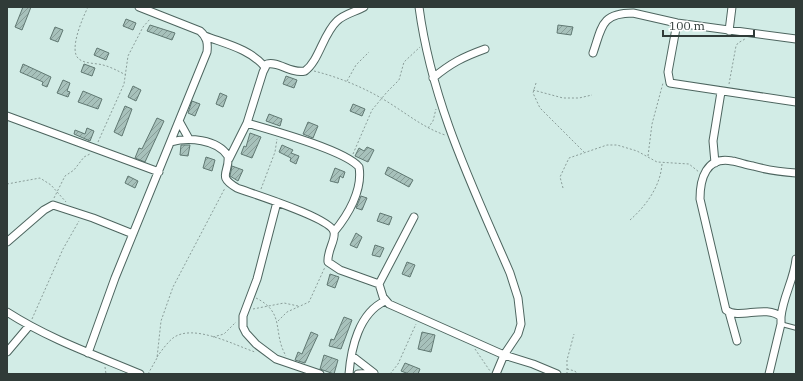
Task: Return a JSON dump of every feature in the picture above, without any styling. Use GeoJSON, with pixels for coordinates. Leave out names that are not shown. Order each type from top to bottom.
{"type":"FeatureCollection","features":[{"type":"Feature","properties":{"kind":"street"},"geometry":{"type":"LineString","coordinates":[[139,7],[155,10],[200,31],[205,36],[247,52],[259,60],[265,67]]}},
{"type":"Feature","properties":{"kind":"street"},"geometry":{"type":"LineString","coordinates":[[364,7],[337,21],[330,29],[308,69],[301,72],[294,71],[269,63],[265,67],[247,123],[228,159],[225,176],[228,183],[237,188],[277,202],[329,224],[334,232],[334,238],[327,253],[328,262],[340,270],[379,284]]}},
{"type":"Feature","properties":{"kind":"street"},"geometry":{"type":"LineString","coordinates":[[419,7],[424,44],[452,137],[510,273],[518,298],[520,324],[518,334],[504,355],[496,374]]}},
{"type":"Feature","properties":{"kind":"street"},"geometry":{"type":"LineString","coordinates":[[729,31],[732,7]]}},
{"type":"Feature","properties":{"kind":"street"},"geometry":{"type":"LineString","coordinates":[[593,53],[602,27],[607,19],[612,15],[633,10],[678,23],[729,31],[796,38]]}},
{"type":"Feature","properties":{"kind":"street"},"geometry":{"type":"LineString","coordinates":[[678,23],[668,77],[670,83],[720,92],[796,102]]}},
{"type":"Feature","properties":{"kind":"street"},"geometry":{"type":"LineString","coordinates":[[88,353],[133,234],[207,52],[208,44],[205,36]]}},
{"type":"Feature","properties":{"kind":"street"},"geometry":{"type":"LineString","coordinates":[[433,78],[461,58],[485,49]]}},
{"type":"Feature","properties":{"kind":"street"},"geometry":{"type":"LineString","coordinates":[[715,163],[713,141],[720,92]]}},
{"type":"Feature","properties":{"kind":"street"},"geometry":{"type":"LineString","coordinates":[[7,116],[159,172]]}},
{"type":"Feature","properties":{"kind":"street"},"geometry":{"type":"LineString","coordinates":[[179,122],[189,139]]}},
{"type":"Feature","properties":{"kind":"street"},"geometry":{"type":"LineString","coordinates":[[247,123],[298,138],[352,160],[359,167],[358,186],[350,208],[334,232]]}},
{"type":"Feature","properties":{"kind":"street"},"geometry":{"type":"LineString","coordinates":[[171,142],[189,139],[213,145],[227,154],[228,159]]}},
{"type":"Feature","properties":{"kind":"street"},"geometry":{"type":"LineString","coordinates":[[737,341],[729,312],[724,305],[717,267],[700,199],[702,178],[707,169],[715,163],[731,160],[776,172],[796,174]]}},
{"type":"Feature","properties":{"kind":"street"},"geometry":{"type":"LineString","coordinates":[[277,202],[244,314],[243,327],[246,333],[256,344],[276,359],[320,374]]}},
{"type":"Feature","properties":{"kind":"street"},"geometry":{"type":"LineString","coordinates":[[7,242],[53,204],[133,234]]}},
{"type":"Feature","properties":{"kind":"street"},"geometry":{"type":"LineString","coordinates":[[414,217],[379,284],[385,301],[504,355],[533,364],[557,374]]}},
{"type":"Feature","properties":{"kind":"street"},"geometry":{"type":"LineString","coordinates":[[769,374],[781,321],[782,305],[793,276],[796,259]]}},
{"type":"Feature","properties":{"kind":"street"},"geometry":{"type":"LineString","coordinates":[[349,374],[356,338],[367,316],[378,304],[385,301]]}},
{"type":"Feature","properties":{"kind":"street"},"geometry":{"type":"LineString","coordinates":[[7,312],[29,326],[88,353],[140,374]]}},
{"type":"Feature","properties":{"kind":"street"},"geometry":{"type":"LineString","coordinates":[[729,312],[773,312],[781,321]]}},
{"type":"Feature","properties":{"kind":"street"},"geometry":{"type":"LineString","coordinates":[[7,352],[29,326]]}},
{"type":"Feature","properties":{"kind":"street"},"geometry":{"type":"LineString","coordinates":[[352,356],[360,364],[375,374]]}},
{"type":"Feature","properties":{"kind":"street"},"geometry":{"type":"LineString","coordinates":[[358,374],[375,374]]}},
{"type":"Feature","properties":{"kind":"lane"},"geometry":{"type":"LineString","coordinates":[[781,321],[796,328]]}},
{"type":"Feature","properties":{"kind":"path"},"geometry":{"type":"LineString","coordinates":[[88,7],[77,35],[77,58],[81,61],[104,65],[126,74]]}},
{"type":"Feature","properties":{"kind":"path"},"geometry":{"type":"LineString","coordinates":[[53,204],[57,190],[65,176],[74,170],[84,157],[92,153],[96,148],[121,92],[126,74],[128,56],[143,27],[155,10]]}},
{"type":"Feature","properties":{"kind":"path"},"geometry":{"type":"LineString","coordinates":[[729,93],[729,81],[736,46],[742,40],[757,34]]}},
{"type":"Feature","properties":{"kind":"path"},"geometry":{"type":"LineString","coordinates":[[352,160],[366,122],[381,99],[399,80],[402,68],[407,59],[424,44]]}},
{"type":"Feature","properties":{"kind":"path"},"geometry":{"type":"LineString","coordinates":[[347,82],[356,66],[369,52]]}},
{"type":"Feature","properties":{"kind":"path"},"geometry":{"type":"LineString","coordinates":[[308,69],[347,82],[381,99],[427,128],[452,137]]}},
{"type":"Feature","properties":{"kind":"path"},"geometry":{"type":"LineString","coordinates":[[648,157],[652,124],[659,95],[661,87],[668,77]]}},
{"type":"Feature","properties":{"kind":"path"},"geometry":{"type":"LineString","coordinates":[[536,83],[532,90],[534,98],[540,108],[585,153]]}},
{"type":"Feature","properties":{"kind":"path"},"geometry":{"type":"LineString","coordinates":[[532,90],[563,98],[578,98],[592,95]]}},
{"type":"Feature","properties":{"kind":"path"},"geometry":{"type":"LineString","coordinates":[[427,128],[433,121],[436,103]]}},
{"type":"Feature","properties":{"kind":"path"},"geometry":{"type":"LineString","coordinates":[[258,195],[275,152],[277,132]]}},
{"type":"Feature","properties":{"kind":"path"},"geometry":{"type":"LineString","coordinates":[[563,188],[560,177],[566,168],[568,161],[575,156],[607,145],[617,144],[662,162],[689,164],[698,170],[702,178]]}},
{"type":"Feature","properties":{"kind":"path"},"geometry":{"type":"LineString","coordinates":[[630,220],[639,212],[657,186],[662,162]]}},
{"type":"Feature","properties":{"kind":"path"},"geometry":{"type":"LineString","coordinates":[[7,184],[40,178],[46,180],[57,190],[71,211]]}},
{"type":"Feature","properties":{"kind":"path"},"geometry":{"type":"LineString","coordinates":[[157,358],[161,321],[167,300],[202,228],[228,183]]}},
{"type":"Feature","properties":{"kind":"path"},"geometry":{"type":"LineString","coordinates":[[29,326],[64,249],[82,215]]}},
{"type":"Feature","properties":{"kind":"path"},"geometry":{"type":"LineString","coordinates":[[278,321],[284,314],[309,302],[328,262]]}},
{"type":"Feature","properties":{"kind":"path"},"geometry":{"type":"LineString","coordinates":[[250,296],[269,306],[278,321],[280,343],[292,364]]}},
{"type":"Feature","properties":{"kind":"path"},"geometry":{"type":"LineString","coordinates":[[212,337],[224,334],[244,314],[269,306],[289,303],[299,306]]}},
{"type":"Feature","properties":{"kind":"path"},"geometry":{"type":"LineString","coordinates":[[390,374],[395,369],[405,352],[418,317]]}},
{"type":"Feature","properties":{"kind":"path"},"geometry":{"type":"LineString","coordinates":[[148,374],[157,358],[169,342],[180,334],[198,333],[261,354]]}},
{"type":"Feature","properties":{"kind":"path"},"geometry":{"type":"LineString","coordinates":[[567,374],[566,369],[574,334]]}},
{"type":"Feature","properties":{"kind":"path"},"geometry":{"type":"LineString","coordinates":[[471,339],[476,352],[491,374]]}},
{"type":"Feature","properties":{"kind":"path"},"geometry":{"type":"LineString","coordinates":[[566,369],[575,371],[577,374]]}},
{"type":"Feature","properties":{"kind":"building"},"geometry":{"type":"Polygon","coordinates":[[[23,7],[31,7],[22,30],[15,27],[23,7]]]}},
{"type":"Feature","properties":{"kind":"building"},"geometry":{"type":"Polygon","coordinates":[[[126,19],[136,23],[133,30],[123,26],[126,19]]]}},
{"type":"Feature","properties":{"kind":"building"},"geometry":{"type":"Polygon","coordinates":[[[150,25],[175,33],[172,40],[147,31],[150,25]]]}},
{"type":"Feature","properties":{"kind":"building"},"geometry":{"type":"Polygon","coordinates":[[[558,25],[573,27],[571,35],[557,33],[558,25]]]}},
{"type":"Feature","properties":{"kind":"building"},"geometry":{"type":"Polygon","coordinates":[[[55,27],[63,30],[58,42],[50,39],[55,27]]]}},
{"type":"Feature","properties":{"kind":"building"},"geometry":{"type":"Polygon","coordinates":[[[97,48],[109,53],[106,60],[94,55],[97,48]]]}},
{"type":"Feature","properties":{"kind":"building"},"geometry":{"type":"Polygon","coordinates":[[[23,64],[51,77],[47,87],[42,85],[43,82],[20,72],[23,64]]]}},
{"type":"Feature","properties":{"kind":"building"},"geometry":{"type":"Polygon","coordinates":[[[84,64],[95,68],[92,76],[81,72],[84,64]]]}},
{"type":"Feature","properties":{"kind":"building"},"geometry":{"type":"Polygon","coordinates":[[[286,76],[297,80],[294,88],[283,84],[286,76]]]}},
{"type":"Feature","properties":{"kind":"building"},"geometry":{"type":"Polygon","coordinates":[[[63,80],[70,83],[67,91],[70,92],[68,97],[57,93],[63,80]]]}},
{"type":"Feature","properties":{"kind":"building"},"geometry":{"type":"Polygon","coordinates":[[[133,86],[141,90],[136,101],[128,97],[133,86]]]}},
{"type":"Feature","properties":{"kind":"building"},"geometry":{"type":"Polygon","coordinates":[[[83,91],[102,99],[98,109],[78,102],[83,91]]]}},
{"type":"Feature","properties":{"kind":"building"},"geometry":{"type":"Polygon","coordinates":[[[220,93],[227,96],[223,107],[216,104],[220,93]]]}},
{"type":"Feature","properties":{"kind":"building"},"geometry":{"type":"Polygon","coordinates":[[[192,101],[200,104],[195,116],[188,113],[192,101]]]}},
{"type":"Feature","properties":{"kind":"building"},"geometry":{"type":"Polygon","coordinates":[[[353,104],[365,109],[362,116],[350,111],[353,104]]]}},
{"type":"Feature","properties":{"kind":"building"},"geometry":{"type":"Polygon","coordinates":[[[125,106],[132,109],[122,136],[114,132],[125,106]]]}},
{"type":"Feature","properties":{"kind":"building"},"geometry":{"type":"Polygon","coordinates":[[[269,114],[282,119],[280,126],[266,121],[269,114]]]}},
{"type":"Feature","properties":{"kind":"building"},"geometry":{"type":"Polygon","coordinates":[[[157,118],[164,121],[145,162],[135,158],[139,148],[142,149],[157,118]]]}},
{"type":"Feature","properties":{"kind":"building"},"geometry":{"type":"Polygon","coordinates":[[[308,122],[318,126],[313,138],[303,134],[308,122]]]}},
{"type":"Feature","properties":{"kind":"building"},"geometry":{"type":"Polygon","coordinates":[[[87,128],[94,131],[90,141],[74,134],[75,130],[85,134],[87,128]]]}},
{"type":"Feature","properties":{"kind":"building"},"geometry":{"type":"Polygon","coordinates":[[[250,133],[261,137],[252,158],[241,154],[244,146],[246,147],[250,133]]]}},
{"type":"Feature","properties":{"kind":"building"},"geometry":{"type":"Polygon","coordinates":[[[181,145],[190,145],[188,156],[180,155],[181,145]]]}},
{"type":"Feature","properties":{"kind":"building"},"geometry":{"type":"Polygon","coordinates":[[[282,145],[293,150],[291,153],[299,156],[296,164],[290,161],[291,158],[279,152],[282,145]]]}},
{"type":"Feature","properties":{"kind":"building"},"geometry":{"type":"Polygon","coordinates":[[[367,147],[374,150],[368,162],[355,156],[359,148],[364,151],[367,147]]]}},
{"type":"Feature","properties":{"kind":"building"},"geometry":{"type":"Polygon","coordinates":[[[206,157],[215,160],[212,171],[203,168],[206,157]]]}},
{"type":"Feature","properties":{"kind":"building"},"geometry":{"type":"Polygon","coordinates":[[[232,166],[243,170],[238,181],[230,176],[232,166]]]}},
{"type":"Feature","properties":{"kind":"building"},"geometry":{"type":"Polygon","coordinates":[[[388,167],[413,180],[409,187],[385,174],[388,167]]]}},
{"type":"Feature","properties":{"kind":"building"},"geometry":{"type":"Polygon","coordinates":[[[335,168],[345,172],[343,178],[340,176],[338,183],[330,181],[335,168]]]}},
{"type":"Feature","properties":{"kind":"building"},"geometry":{"type":"Polygon","coordinates":[[[128,176],[138,181],[135,188],[125,183],[128,176]]]}},
{"type":"Feature","properties":{"kind":"building"},"geometry":{"type":"Polygon","coordinates":[[[361,196],[367,198],[362,210],[356,208],[361,196]]]}},
{"type":"Feature","properties":{"kind":"building"},"geometry":{"type":"Polygon","coordinates":[[[380,213],[392,217],[389,225],[377,221],[380,213]]]}},
{"type":"Feature","properties":{"kind":"building"},"geometry":{"type":"Polygon","coordinates":[[[356,233],[362,237],[357,248],[350,245],[356,233]]]}},
{"type":"Feature","properties":{"kind":"building"},"geometry":{"type":"Polygon","coordinates":[[[375,245],[384,248],[380,257],[372,255],[375,245]]]}},
{"type":"Feature","properties":{"kind":"building"},"geometry":{"type":"Polygon","coordinates":[[[407,262],[415,265],[410,277],[402,274],[407,262]]]}},
{"type":"Feature","properties":{"kind":"building"},"geometry":{"type":"Polygon","coordinates":[[[330,274],[339,277],[335,288],[327,285],[330,274]]]}},
{"type":"Feature","properties":{"kind":"building"},"geometry":{"type":"Polygon","coordinates":[[[344,317],[352,320],[341,349],[329,346],[331,339],[334,340],[344,317]]]}},
{"type":"Feature","properties":{"kind":"building"},"geometry":{"type":"Polygon","coordinates":[[[311,332],[318,335],[305,363],[295,360],[298,352],[302,354],[311,332]]]}},
{"type":"Feature","properties":{"kind":"building"},"geometry":{"type":"Polygon","coordinates":[[[422,332],[435,335],[431,352],[418,349],[422,332]]]}},
{"type":"Feature","properties":{"kind":"building"},"geometry":{"type":"Polygon","coordinates":[[[324,355],[338,360],[334,374],[320,369],[324,355]]]}},
{"type":"Feature","properties":{"kind":"building"},"geometry":{"type":"Polygon","coordinates":[[[405,363],[420,369],[418,374],[409,374],[401,371],[405,363]]]}}]}
